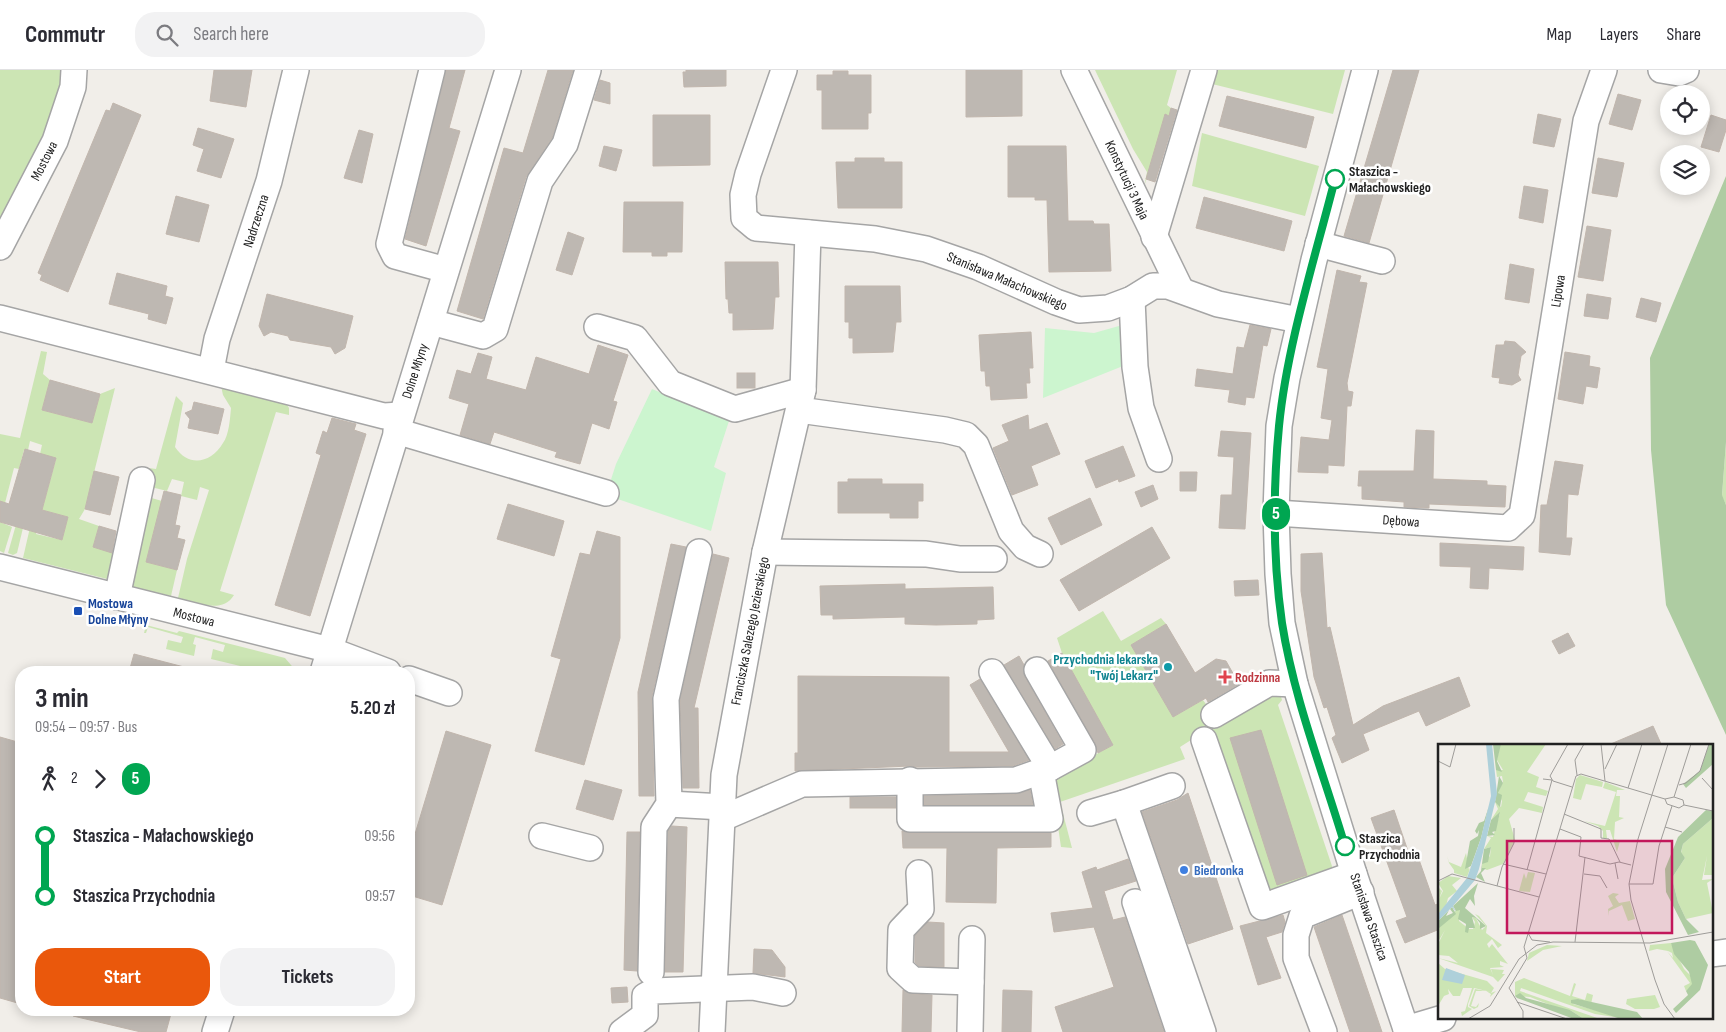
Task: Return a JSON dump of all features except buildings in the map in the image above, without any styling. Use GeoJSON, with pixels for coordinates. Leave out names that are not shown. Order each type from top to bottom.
{"type":"FeatureCollection","features":[{"type":"Feature","properties":{"kind":"street","name":"Mostowa"},"geometry":{"type":"LineString","coordinates":[[0,247],[55,141],[72,87],[74,70]]}},
{"type":"Feature","properties":{"kind":"street","name":"Nadrzeczna"},"geometry":{"type":"LineString","coordinates":[[211,370],[217,339],[269,182],[296,70]]}},
{"type":"Feature","properties":{"kind":"street"},"geometry":{"type":"LineString","coordinates":[[432,70],[389,244],[395,256],[446,270]]}},
{"type":"Feature","properties":{"kind":"street","name":"Dolne Młyny"},"geometry":{"type":"LineString","coordinates":[[327,662],[398,423],[508,70]]}},
{"type":"Feature","properties":{"kind":"street"},"geometry":{"type":"LineString","coordinates":[[431,322],[484,336],[495,329],[540,181],[565,144],[588,70]]}},
{"type":"Feature","properties":{"kind":"street","name":"Stanisława Małachowskiego"},"geometry":{"type":"LineString","coordinates":[[784,70],[748,174],[743,195],[744,218],[756,228],[875,239],[926,249],[985,270],[1066,307],[1101,309],[1132,299],[1153,286],[1168,286],[1218,304],[1299,320]]}},
{"type":"Feature","properties":{"kind":"street","name":"Konstytucji 3 Maja"},"geometry":{"type":"LineString","coordinates":[[1074,70],[1181,290]]}},
{"type":"Feature","properties":{"kind":"street"},"geometry":{"type":"LineString","coordinates":[[1154,236],[1204,70]]}},
{"type":"Feature","properties":{"kind":"street","name":"Stanisława Staszica"},"geometry":{"type":"LineString","coordinates":[[1365,70],[1299,320],[1279,426],[1276,513],[1282,623],[1295,684],[1357,883],[1406,1031]]}},
{"type":"Feature","properties":{"kind":"street","name":"Lipowa"},"geometry":{"type":"LineString","coordinates":[[1522,515],[1586,121],[1604,70]]}},
{"type":"Feature","properties":{"kind":"street"},"geometry":{"type":"LineString","coordinates":[[1661,70],[1679,73],[1686,70]]}},
{"type":"Feature","properties":{"kind":"street","name":"Franciszka Salezego Jezierskiego"},"geometry":{"type":"LineString","coordinates":[[712,1032],[724,775],[765,552],[801,400],[808,233]]}},
{"type":"Feature","properties":{"kind":"street"},"geometry":{"type":"LineString","coordinates":[[1318,244],[1382,260]]}},
{"type":"Feature","properties":{"kind":"street"},"geometry":{"type":"LineString","coordinates":[[1132,299],[1135,368],[1141,408],[1159,459]]}},
{"type":"Feature","properties":{"kind":"street"},"geometry":{"type":"LineString","coordinates":[[0,318],[211,370],[384,416],[398,423],[606,493]]}},
{"type":"Feature","properties":{"kind":"street"},"geometry":{"type":"LineString","coordinates":[[597,327],[635,338],[670,383],[735,409],[801,400],[950,430],[966,435],[976,445],[1011,531],[1025,547],[1040,554]]}},
{"type":"Feature","properties":{"kind":"street"},"geometry":{"type":"LineString","coordinates":[[117,597],[142,480]]}},
{"type":"Feature","properties":{"kind":"street","name":"Dębowa"},"geometry":{"type":"LineString","coordinates":[[1276,513],[1508,528],[1522,515]]}},
{"type":"Feature","properties":{"kind":"street"},"geometry":{"type":"LineString","coordinates":[[651,972],[654,827],[669,804],[666,699],[699,552]]}},
{"type":"Feature","properties":{"kind":"street"},"geometry":{"type":"LineString","coordinates":[[765,552],[926,554],[960,559],[994,559]]}},
{"type":"Feature","properties":{"kind":"street","name":"Mostowa"},"geometry":{"type":"LineString","coordinates":[[0,568],[117,597],[327,662],[351,666]]}},
{"type":"Feature","properties":{"kind":"street"},"geometry":{"type":"LineString","coordinates":[[669,804],[723,812],[802,784],[910,780],[1016,780],[1046,770],[1083,750],[1037,670]]}},
{"type":"Feature","properties":{"kind":"street"},"geometry":{"type":"LineString","coordinates":[[910,780],[910,819],[1050,819],[1046,770],[992,672]]}},
{"type":"Feature","properties":{"kind":"street"},"geometry":{"type":"LineString","coordinates":[[415,673],[448,693]]}},
{"type":"Feature","properties":{"kind":"street"},"geometry":{"type":"LineString","coordinates":[[1214,715],[1269,682],[1295,684]]}},
{"type":"Feature","properties":{"kind":"street"},"geometry":{"type":"LineString","coordinates":[[1204,740],[1262,907],[1357,883]]}},
{"type":"Feature","properties":{"kind":"street"},"geometry":{"type":"LineString","coordinates":[[1090,814],[1172,786]]}},
{"type":"Feature","properties":{"kind":"street"},"geometry":{"type":"LineString","coordinates":[[1124,803],[1203,1032]]}},
{"type":"Feature","properties":{"kind":"street"},"geometry":{"type":"LineString","coordinates":[[542,836],[590,848]]}},
{"type":"Feature","properties":{"kind":"street"},"geometry":{"type":"LineString","coordinates":[[919,873],[921,908],[901,930],[900,968],[913,980],[971,982]]}},
{"type":"Feature","properties":{"kind":"street"},"geometry":{"type":"LineString","coordinates":[[1324,1032],[1296,958],[1296,935],[1302,916],[1357,883]]}},
{"type":"Feature","properties":{"kind":"street"},"geometry":{"type":"LineString","coordinates":[[1135,902],[1178,1032]]}},
{"type":"Feature","properties":{"kind":"street"},"geometry":{"type":"LineString","coordinates":[[970,1032],[972,939]]}},
{"type":"Feature","properties":{"kind":"street"},"geometry":{"type":"LineString","coordinates":[[622,1032],[644,1015],[645,996],[654,992],[753,987],[783,993]]}},
{"type":"Feature","properties":{"kind":"street"},"geometry":{"type":"LineString","coordinates":[[1406,1031],[1438,1020]]}},
{"type":"Feature","properties":{"kind":"green space"},"geometry":{"type":"Polygon","coordinates":[[[0,70],[74,70],[0,245],[0,70]]]}},
{"type":"Feature","properties":{"kind":"green space"},"geometry":{"type":"Polygon","coordinates":[[[1095,70],[1177,70],[1167,105],[1171,108],[1169,116],[1165,115],[1144,187],[1147,172],[1133,149],[1095,70]]]}},
{"type":"Feature","properties":{"kind":"green space"},"geometry":{"type":"Polygon","coordinates":[[[1208,70],[1345,70],[1333,114],[1204,82],[1208,70]]]}},
{"type":"Feature","properties":{"kind":"green space"},"geometry":{"type":"Polygon","coordinates":[[[1202,133],[1319,166],[1305,216],[1192,186],[1202,133]]]}},
{"type":"Feature","properties":{"kind":"green space"},"geometry":{"type":"Polygon","coordinates":[[[1726,176],[1726,442],[1722,495],[1726,505],[1726,735],[1666,605],[1651,450],[1650,358],[1726,176]]]}},
{"type":"Feature","properties":{"kind":"green space"},"geometry":{"type":"Polygon","coordinates":[[[1126,324],[1128,364],[1043,398],[1045,328],[1094,333],[1126,324]]]}},
{"type":"Feature","properties":{"kind":"green space"},"geometry":{"type":"Polygon","coordinates":[[[41,351],[47,352],[43,374],[50,380],[42,410],[92,423],[100,394],[115,388],[85,509],[79,519],[99,526],[93,547],[117,554],[111,580],[23,558],[31,523],[38,525],[36,534],[62,540],[68,517],[42,510],[56,459],[40,454],[42,445],[30,441],[28,450],[24,450],[19,469],[14,468],[5,503],[0,501],[0,434],[20,438],[41,351]]]}},
{"type":"Feature","properties":{"kind":"green space"},"geometry":{"type":"Polygon","coordinates":[[[221,386],[286,403],[289,408],[289,415],[276,412],[220,591],[234,595],[229,601],[216,606],[208,606],[178,598],[187,559],[209,490],[200,487],[197,500],[181,496],[184,482],[172,479],[167,491],[151,487],[148,497],[162,501],[146,562],[177,570],[171,596],[123,585],[149,468],[156,469],[176,396],[183,403],[175,447],[187,458],[193,460],[206,459],[218,450],[225,440],[230,422],[231,408],[223,395],[221,386]]]}},
{"type":"Feature","properties":{"kind":"green space"},"geometry":{"type":"Polygon","coordinates":[[[652,389],[729,421],[714,467],[726,473],[711,531],[606,495],[616,464],[652,389]]]}},
{"type":"Feature","properties":{"kind":"green space"},"geometry":{"type":"Polygon","coordinates":[[[1726,442],[1726,505],[1722,496],[1726,442]]]}},
{"type":"Feature","properties":{"kind":"green space"},"geometry":{"type":"Polygon","coordinates":[[[21,507],[28,507],[17,553],[13,555],[8,553],[21,507]]]}},
{"type":"Feature","properties":{"kind":"green space"},"geometry":{"type":"Polygon","coordinates":[[[0,522],[12,527],[4,553],[0,551],[0,522]]]}},
{"type":"Feature","properties":{"kind":"green space"},"geometry":{"type":"Polygon","coordinates":[[[1103,611],[1121,641],[1161,618],[1166,624],[1131,645],[1173,717],[1203,700],[1214,715],[1202,733],[1180,747],[1185,759],[1060,802],[1072,848],[1061,847],[1051,779],[1113,745],[1062,653],[1057,638],[1103,611]]]}},
{"type":"Feature","properties":{"kind":"green space"},"geometry":{"type":"Polygon","coordinates":[[[146,625],[177,633],[179,631],[285,658],[292,666],[241,666],[211,659],[213,649],[223,652],[225,645],[195,637],[193,644],[196,645],[194,656],[166,649],[168,640],[181,643],[183,637],[148,627],[146,633],[144,633],[146,625]]]}},
{"type":"Feature","properties":{"kind":"green space"},"geometry":{"type":"Polygon","coordinates":[[[1279,690],[1282,700],[1278,705],[1337,881],[1261,904],[1204,740],[1216,719],[1279,690]]]}},
{"type":"Feature","properties":{"kind":"bus line","name":"5"},"geometry":{"type":"LineString","coordinates":[[1335,179],[1299,320],[1287,378],[1279,426],[1276,513],[1282,623],[1295,684],[1345,846]]}},
{"type":"Feature","properties":{"kind":"place","name":"Staszica - Małachowskiego"},"geometry":{"type":"Point","coordinates":[1335,179]}},
{"type":"Feature","properties":{"kind":"place","name":"Mostowa Dolne Młyny"},"geometry":{"type":"Point","coordinates":[78,611]}},
{"type":"Feature","properties":{"kind":"place","name":"Przychodnia lekarska \"Twój Lekarz\""},"geometry":{"type":"Point","coordinates":[1168,667]}},
{"type":"Feature","properties":{"kind":"place","name":"Rodzinna"},"geometry":{"type":"Point","coordinates":[1225,677]}},
{"type":"Feature","properties":{"kind":"place","name":"Staszica Przychodnia"},"geometry":{"type":"Point","coordinates":[1345,846]}},
{"type":"Feature","properties":{"kind":"place","name":"Biedronka"},"geometry":{"type":"Point","coordinates":[1184,870]}}]}
